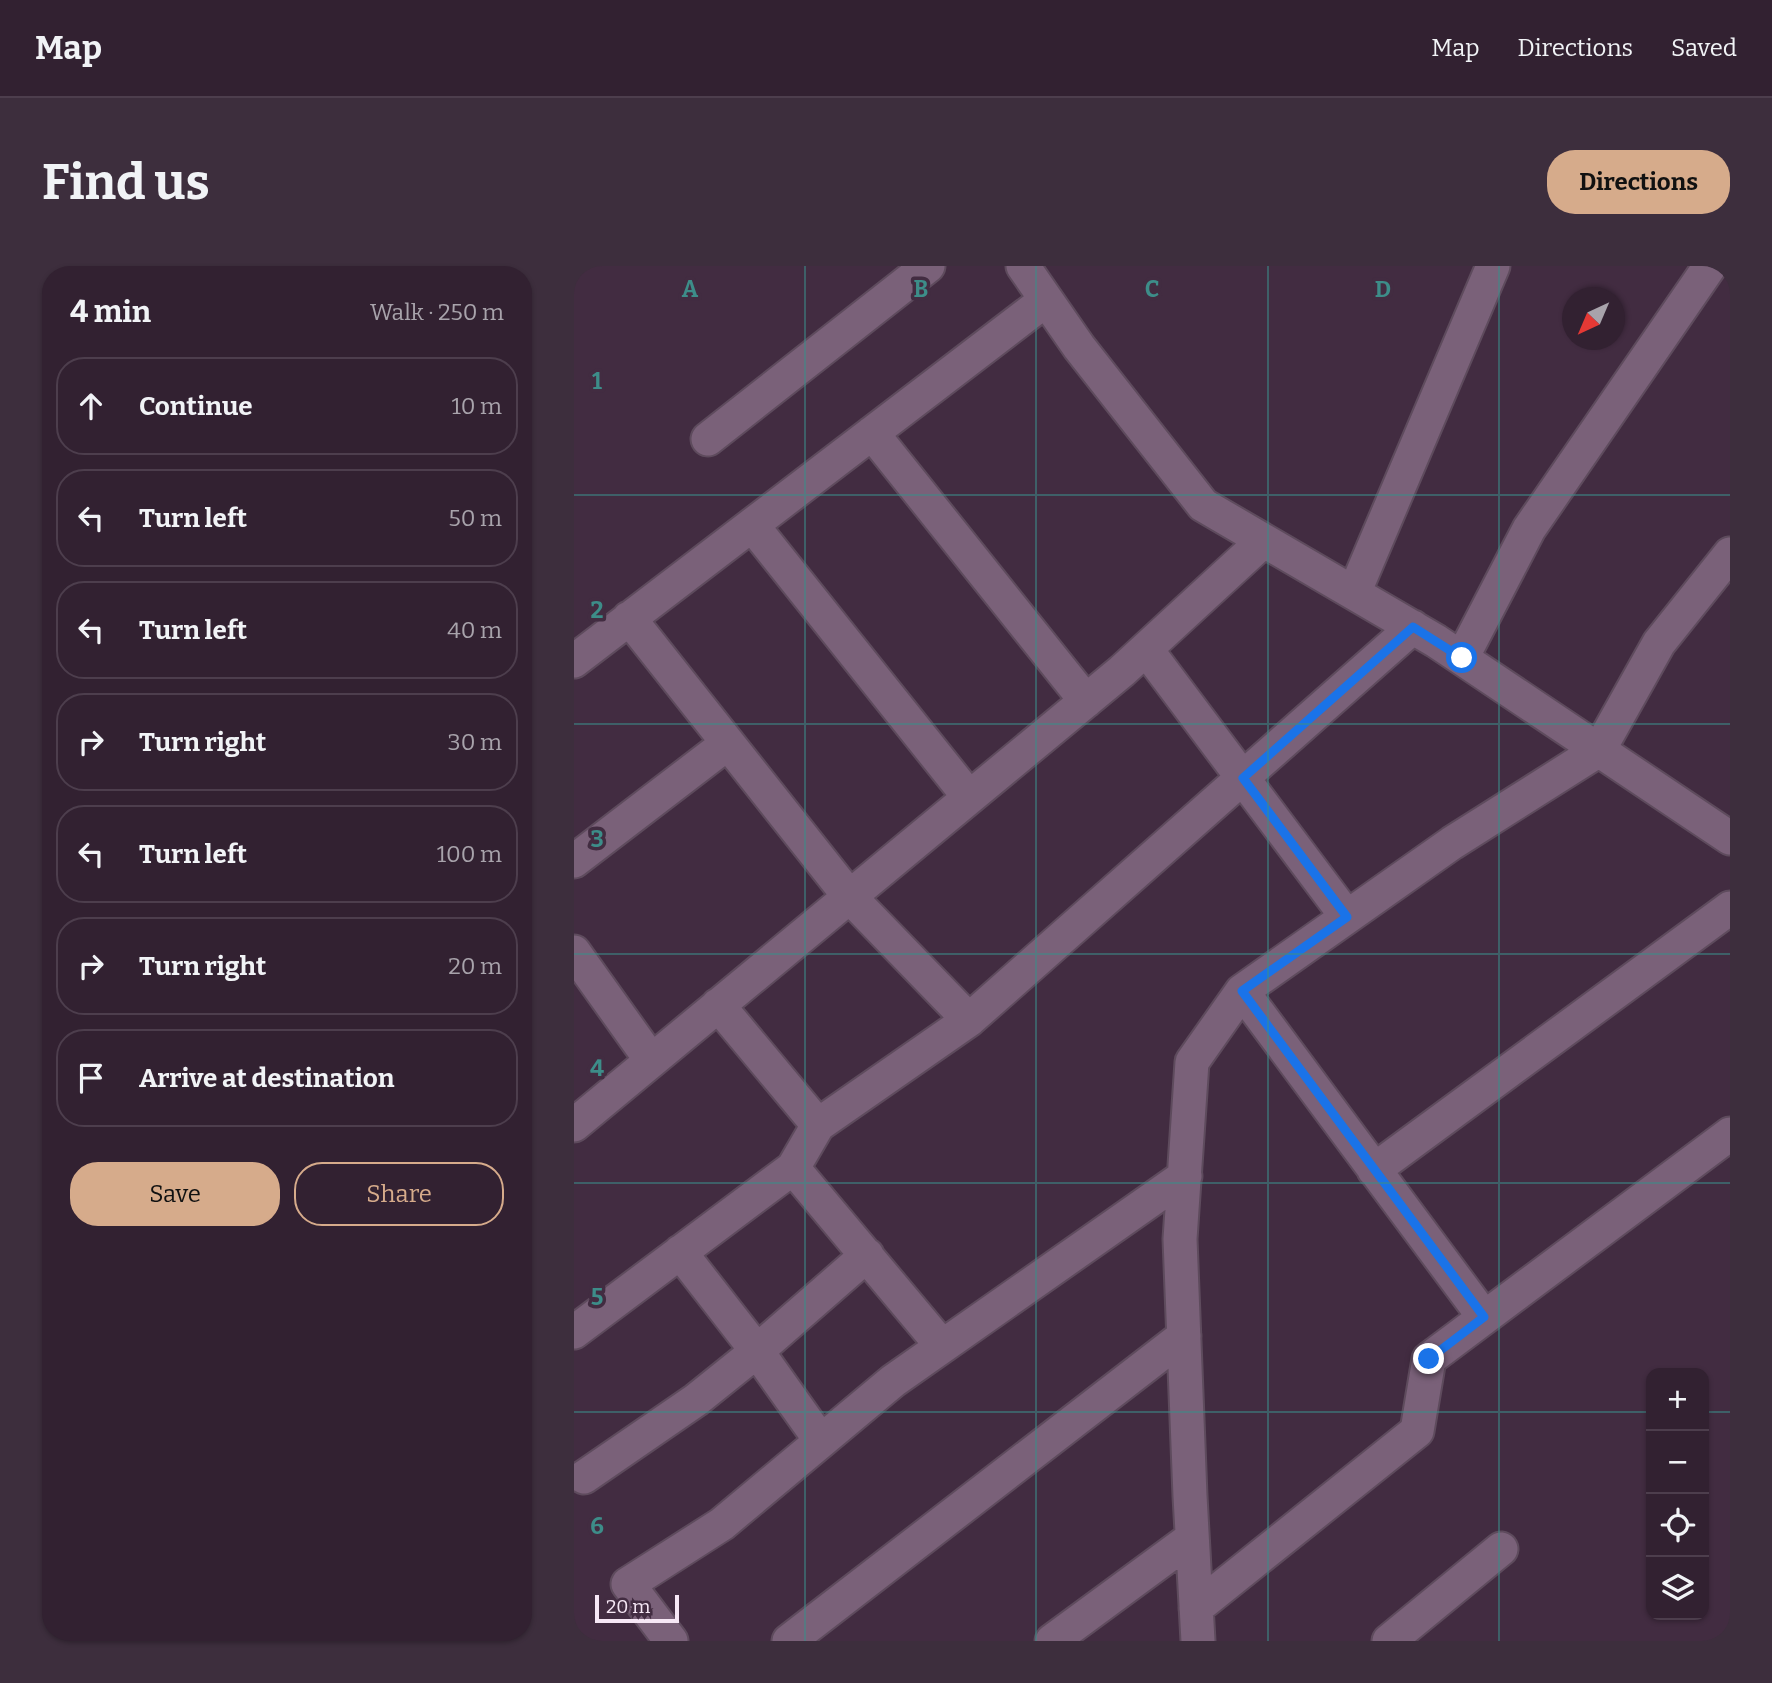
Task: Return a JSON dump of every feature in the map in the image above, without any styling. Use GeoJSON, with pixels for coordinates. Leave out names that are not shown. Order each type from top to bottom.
{"type":"FeatureCollection","features":[{"type":"Feature","properties":{"kind":"street"},"geometry":{"type":"LineString","coordinates":[[708,439],[928,266]]}},
{"type":"Feature","properties":{"kind":"street"},"geometry":{"type":"LineString","coordinates":[[1023,266],[1079,347],[1203,505],[1413,627],[1599,750],[1725,825]]}},
{"type":"Feature","properties":{"kind":"street"},"geometry":{"type":"LineString","coordinates":[[1354,593],[1493,266]]}},
{"type":"Feature","properties":{"kind":"street"},"geometry":{"type":"LineString","coordinates":[[1462,658],[1528,529],[1710,266]]}},
{"type":"Feature","properties":{"kind":"street"},"geometry":{"type":"LineString","coordinates":[[574,660],[1046,300]]}},
{"type":"Feature","properties":{"kind":"street"},"geometry":{"type":"LineString","coordinates":[[872,433],[1086,701]]}},
{"type":"Feature","properties":{"kind":"street"},"geometry":{"type":"LineString","coordinates":[[752,525],[969,797]]}},
{"type":"Feature","properties":{"kind":"street"},"geometry":{"type":"LineString","coordinates":[[574,1125],[1086,701],[1263,541]]}},
{"type":"Feature","properties":{"kind":"street"},"geometry":{"type":"LineString","coordinates":[[1198,1641],[1180,1239],[1192,1062],[1242,991],[1452,843],[1599,750],[1658,643],[1730,554]]}},
{"type":"Feature","properties":{"kind":"street"},"geometry":{"type":"LineString","coordinates":[[629,618],[849,897],[970,1020]]}},
{"type":"Feature","properties":{"kind":"street"},"geometry":{"type":"LineString","coordinates":[[574,1332],[793,1168],[818,1125],[970,1020],[1413,627]]}},
{"type":"Feature","properties":{"kind":"street"},"geometry":{"type":"LineString","coordinates":[[1146,649],[1347,917]]}},
{"type":"Feature","properties":{"kind":"street"},"geometry":{"type":"LineString","coordinates":[[574,861],[728,743]]}},
{"type":"Feature","properties":{"kind":"street"},"geometry":{"type":"LineString","coordinates":[[1374,1170],[1730,908]]}},
{"type":"Feature","properties":{"kind":"street"},"geometry":{"type":"LineString","coordinates":[[574,952],[651,1060]]}},
{"type":"Feature","properties":{"kind":"street"},"geometry":{"type":"LineString","coordinates":[[1242,991],[1484,1317]]}},
{"type":"Feature","properties":{"kind":"street"},"geometry":{"type":"LineString","coordinates":[[718,1005],[818,1125]]}},
{"type":"Feature","properties":{"kind":"street"},"geometry":{"type":"LineString","coordinates":[[1196,1608],[1417,1431],[1429,1359],[1730,1134]]}},
{"type":"Feature","properties":{"kind":"street"},"geometry":{"type":"LineString","coordinates":[[793,1168],[942,1346]]}},
{"type":"Feature","properties":{"kind":"street"},"geometry":{"type":"LineString","coordinates":[[671,1641],[628,1584],[722,1524],[893,1381],[1185,1176]]}},
{"type":"Feature","properties":{"kind":"street"},"geometry":{"type":"LineString","coordinates":[[680,1252],[757,1351],[821,1441]]}},
{"type":"Feature","properties":{"kind":"street"},"geometry":{"type":"LineString","coordinates":[[584,1476],[696,1400],[867,1255]]}},
{"type":"Feature","properties":{"kind":"street"},"geometry":{"type":"LineString","coordinates":[[789,1641],[1184,1336]]}},
{"type":"Feature","properties":{"kind":"street"},"geometry":{"type":"LineString","coordinates":[[1052,1641],[1192,1538]]}},
{"type":"Feature","properties":{"kind":"street"},"geometry":{"type":"LineString","coordinates":[[1389,1641],[1501,1549]]}},
{"type":"Feature","properties":{"kind":"route"},"geometry":{"type":"LineString","coordinates":[[1429,1359],[1484,1317],[1242,991],[1347,917],[1243,778],[1413,627],[1462,658]]}}]}
